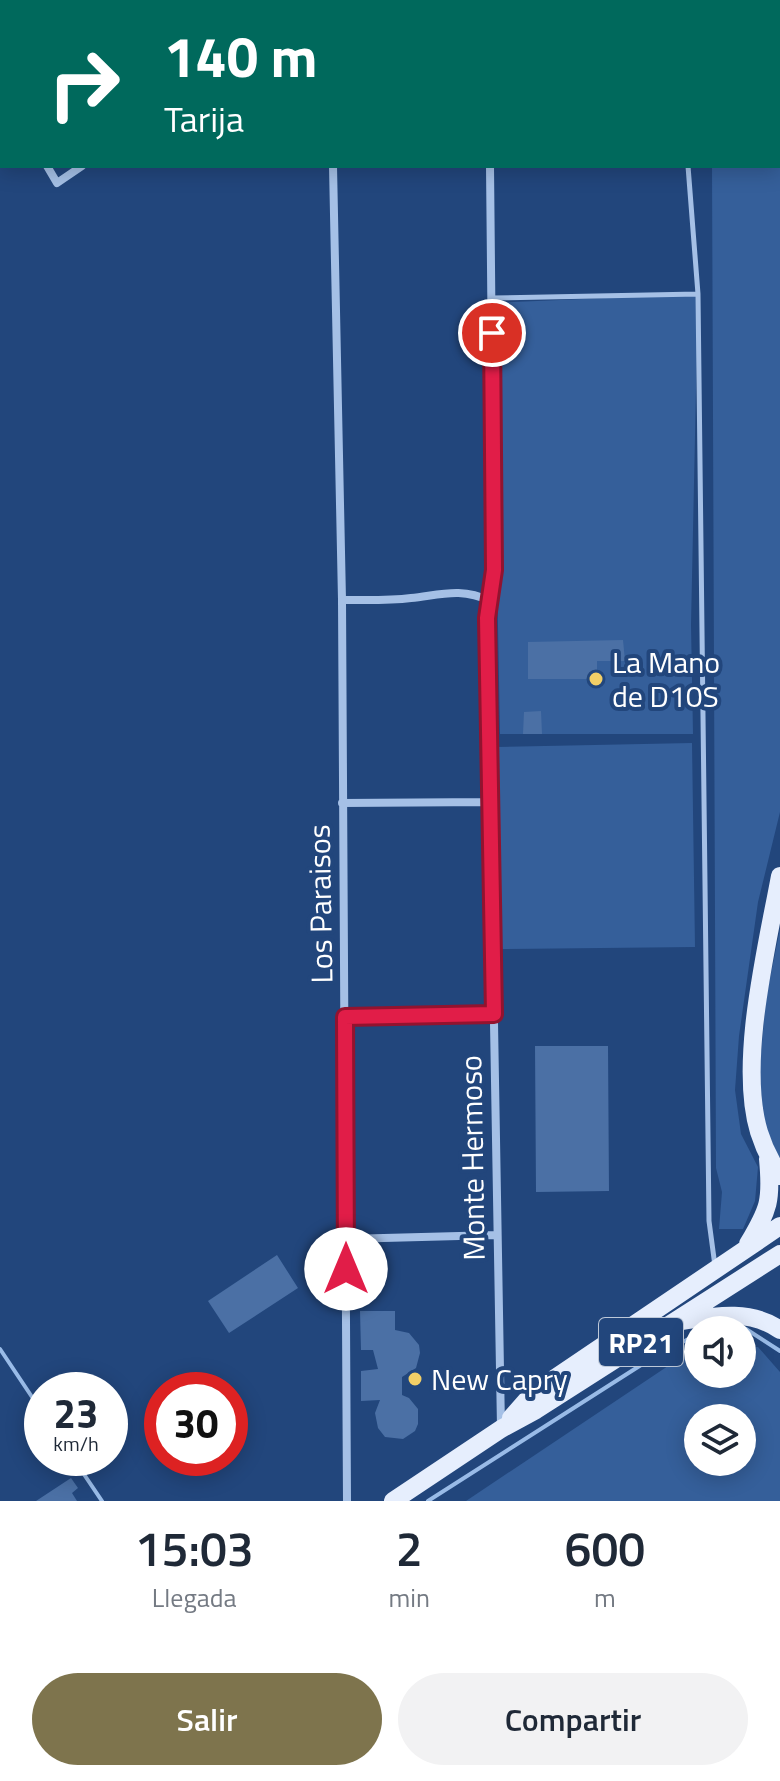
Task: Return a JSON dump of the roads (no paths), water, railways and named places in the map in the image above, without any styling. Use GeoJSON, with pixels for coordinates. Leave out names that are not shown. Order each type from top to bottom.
{"type":"FeatureCollection","features":[{"type":"Feature","properties":{"kind":"main road"},"geometry":{"type":"LineString","coordinates":[[780,876],[762,974],[752,1055],[752,1090],[758,1130],[768,1157],[780,1176]]}},
{"type":"Feature","properties":{"kind":"main road"},"geometry":{"type":"LineString","coordinates":[[744,1251],[767,1212],[770,1183],[768,1157]]}},
{"type":"Feature","properties":{"kind":"main road","name":"RP21"},"geometry":{"type":"LineString","coordinates":[[501,1429],[533,1393],[780,1226]]}},
{"type":"Feature","properties":{"kind":"main road","name":"RP21"},"geometry":{"type":"LineString","coordinates":[[393,1501],[501,1429],[536,1410],[780,1254]]}},
{"type":"Feature","properties":{"kind":"main road"},"geometry":{"type":"LineString","coordinates":[[670,1323],[744,1315],[780,1330]]}},
{"type":"Feature","properties":{"kind":"street"},"geometry":{"type":"LineString","coordinates":[[48,168],[57,183],[79,168]]}},
{"type":"Feature","properties":{"kind":"street","name":"Los Paraisos"},"geometry":{"type":"LineString","coordinates":[[333,168],[342,600],[347,1501]]}},
{"type":"Feature","properties":{"kind":"street","name":"Monte Hermoso"},"geometry":{"type":"LineString","coordinates":[[490,168],[494,570],[487,618],[501,1429]]}},
{"type":"Feature","properties":{"kind":"street"},"geometry":{"type":"LineString","coordinates":[[342,600],[411,598],[437,592],[463,591],[490,601]]}},
{"type":"Feature","properties":{"kind":"street"},"geometry":{"type":"LineString","coordinates":[[342,803],[490,802]]}},
{"type":"Feature","properties":{"kind":"street"},"geometry":{"type":"LineString","coordinates":[[345,1017],[494,1014]]}},
{"type":"Feature","properties":{"kind":"street"},"geometry":{"type":"LineString","coordinates":[[346,1239],[497,1235]]}},
{"type":"Feature","properties":{"kind":"lane"},"geometry":{"type":"LineString","coordinates":[[688,168],[698,294],[709,1221],[716,1271]]}},
{"type":"Feature","properties":{"kind":"lane"},"geometry":{"type":"LineString","coordinates":[[492,298],[698,294]]}},
{"type":"Feature","properties":{"kind":"waterway"},"geometry":{"type":"LineString","coordinates":[[756,1335],[780,1351]]}},
{"type":"Feature","properties":{"kind":"waterway"},"geometry":{"type":"LineString","coordinates":[[428,1501],[652,1358],[684,1341]]}},
{"type":"Feature","properties":{"kind":"waterway"},"geometry":{"type":"LineString","coordinates":[[0,1349],[24,1385]]}},
{"type":"Feature","properties":{"kind":"waterway"},"geometry":{"type":"LineString","coordinates":[[85,1476],[102,1501]]}},
{"type":"Feature","properties":{"kind":"place","name":"La Mano de D10S"},"geometry":{"type":"Point","coordinates":[596,679]}},
{"type":"Feature","properties":{"kind":"place","name":"New Capry"},"geometry":{"type":"Point","coordinates":[415,1379]}}]}
